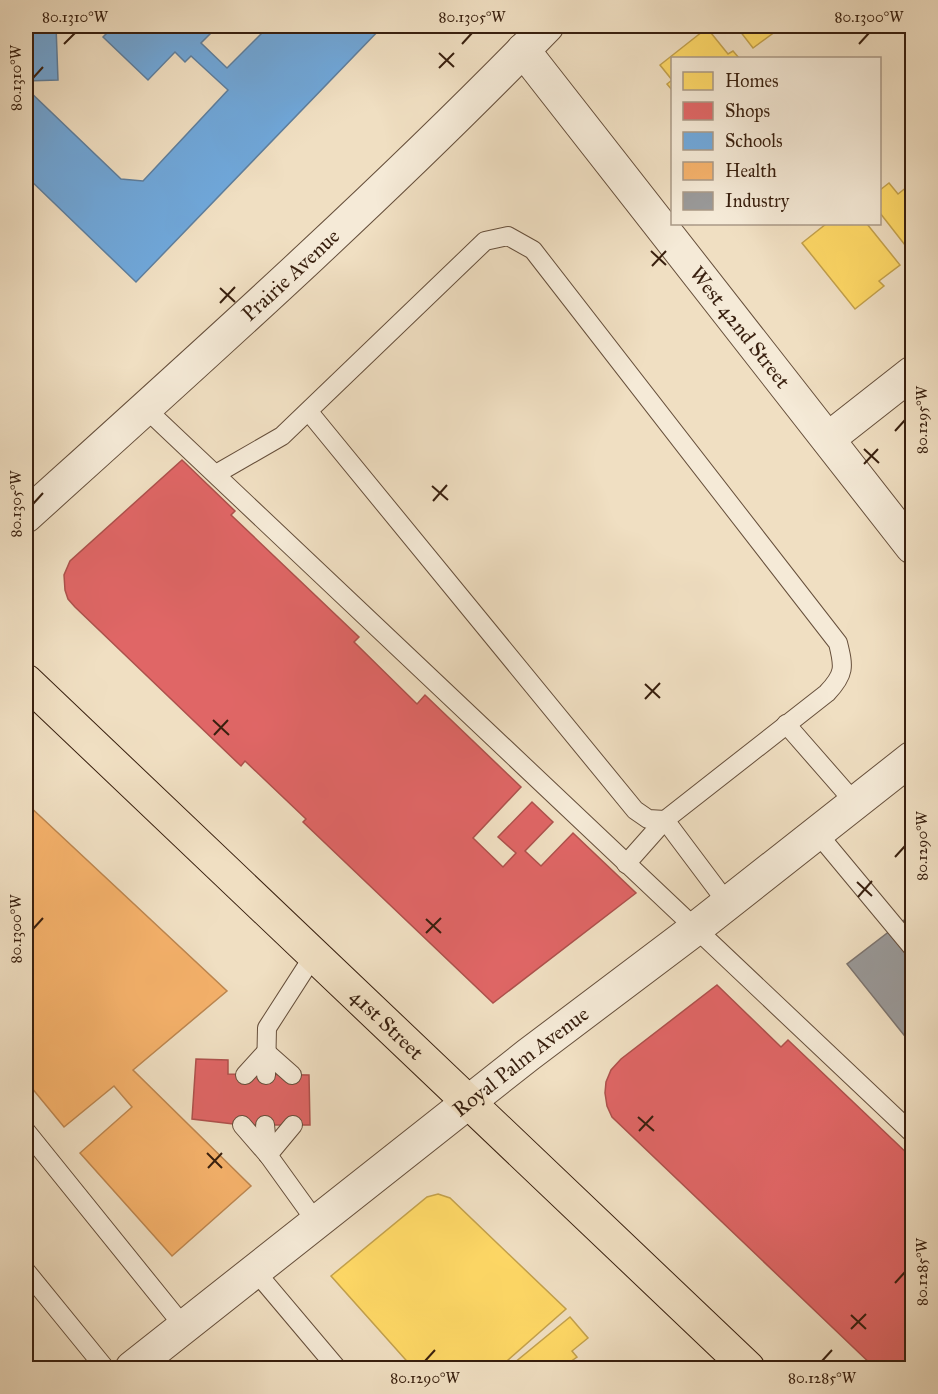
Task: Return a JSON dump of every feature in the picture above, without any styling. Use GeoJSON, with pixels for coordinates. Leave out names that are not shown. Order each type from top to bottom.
{"type":"FeatureCollection","features":[{"type":"Feature","properties":{"kind":"main road","name":"41st Street"},"geometry":{"type":"LineString","coordinates":[[26,681],[748,1368]]}},
{"type":"Feature","properties":{"kind":"street","name":"Prairie Avenue"},"geometry":{"type":"LineString","coordinates":[[26,516],[381,190],[547,26]]}},
{"type":"Feature","properties":{"kind":"street","name":"West 42nd Street"},"geometry":{"type":"LineString","coordinates":[[523,50],[912,547]]}},
{"type":"Feature","properties":{"kind":"street"},"geometry":{"type":"LineString","coordinates":[[828,439],[912,373]]}},
{"type":"Feature","properties":{"kind":"street","name":"Royal Palm Avenue"},"geometry":{"type":"LineString","coordinates":[[132,1368],[528,1055],[728,904],[912,758]]}},
{"type":"Feature","properties":{"kind":"lane"},"geometry":{"type":"LineString","coordinates":[[216,474],[282,436],[485,242],[508,236],[533,250],[838,643],[844,666],[839,680],[827,693],[665,820],[626,864]]}},
{"type":"Feature","properties":{"kind":"lane"},"geometry":{"type":"LineString","coordinates":[[145,408],[912,1133]]}},
{"type":"Feature","properties":{"kind":"lane"},"geometry":{"type":"LineString","coordinates":[[309,412],[635,810],[648,819],[665,820],[728,904]]}},
{"type":"Feature","properties":{"kind":"lane"},"geometry":{"type":"LineString","coordinates":[[786,724],[856,804]]}},
{"type":"Feature","properties":{"kind":"lane"},"geometry":{"type":"LineString","coordinates":[[818,834],[912,947]]}},
{"type":"Feature","properties":{"kind":"lane"},"geometry":{"type":"LineString","coordinates":[[266,1075],[267,1028],[314,955]]}},
{"type":"Feature","properties":{"kind":"lane"},"geometry":{"type":"LineString","coordinates":[[245,1075],[266,1052]]}},
{"type":"Feature","properties":{"kind":"lane"},"geometry":{"type":"LineString","coordinates":[[266,1052],[292,1075]]}},
{"type":"Feature","properties":{"kind":"lane"},"geometry":{"type":"LineString","coordinates":[[242,1125],[268,1155],[317,1223]]}},
{"type":"Feature","properties":{"kind":"lane"},"geometry":{"type":"LineString","coordinates":[[265,1125],[268,1155]]}},
{"type":"Feature","properties":{"kind":"lane"},"geometry":{"type":"LineString","coordinates":[[268,1155],[293,1125]]}},
{"type":"Feature","properties":{"kind":"lane"},"geometry":{"type":"LineString","coordinates":[[26,1131],[185,1328]]}},
{"type":"Feature","properties":{"kind":"lane"},"geometry":{"type":"LineString","coordinates":[[26,1271],[105,1368]]}},
{"type":"Feature","properties":{"kind":"lane"},"geometry":{"type":"LineString","coordinates":[[256,1272],[337,1368]]}},
{"type":"Feature","properties":{"kind":"building: Homes"},"geometry":{"type":"Polygon","coordinates":[[[736,26],[783,26],[753,48],[736,26]]]}},
{"type":"Feature","properties":{"kind":"building: Homes"},"geometry":{"type":"Polygon","coordinates":[[[707,28],[728,54],[733,51],[738,57],[671,57],[671,79],[660,65],[707,28]]]}},
{"type":"Feature","properties":{"kind":"building: Homes"},"geometry":{"type":"Polygon","coordinates":[[[889,183],[898,194],[912,183],[912,254],[881,214],[881,189],[889,183]]]}},
{"type":"Feature","properties":{"kind":"building: Homes"},"geometry":{"type":"Polygon","coordinates":[[[825,225],[868,225],[900,265],[879,281],[884,286],[855,309],[802,243],[825,225]]]}},
{"type":"Feature","properties":{"kind":"building: Homes"},"geometry":{"type":"Polygon","coordinates":[[[438,1194],[450,1198],[566,1309],[499,1368],[413,1368],[331,1276],[427,1197],[438,1194]]]}},
{"type":"Feature","properties":{"kind":"building: Homes"},"geometry":{"type":"Polygon","coordinates":[[[570,1317],[588,1338],[572,1351],[577,1357],[570,1362],[576,1368],[508,1368],[570,1317]]]}},
{"type":"Feature","properties":{"kind":"building: Shops"},"geometry":{"type":"Polygon","coordinates":[[[182,460],[235,511],[231,515],[359,637],[354,642],[417,704],[425,695],[521,787],[473,838],[503,867],[516,853],[498,837],[532,802],[553,822],[525,851],[541,866],[573,833],[636,893],[493,1003],[303,822],[306,819],[245,761],[241,766],[75,607],[68,599],[65,590],[64,575],[70,561],[182,460]]]}},
{"type":"Feature","properties":{"kind":"building: Shops"},"geometry":{"type":"Polygon","coordinates":[[[717,985],[781,1047],[788,1040],[912,1158],[912,1368],[875,1368],[612,1117],[605,1093],[606,1082],[611,1070],[621,1059],[717,985]]]}},
{"type":"Feature","properties":{"kind":"building: Shops"},"geometry":{"type":"Polygon","coordinates":[[[196,1059],[228,1060],[228,1074],[309,1075],[310,1125],[242,1125],[192,1119],[196,1059]]]}},
{"type":"Feature","properties":{"kind":"building: Schools"},"geometry":{"type":"Polygon","coordinates":[[[26,26],[56,26],[58,80],[26,81],[26,26]]]}},
{"type":"Feature","properties":{"kind":"building: Schools"},"geometry":{"type":"Polygon","coordinates":[[[114,26],[218,26],[201,43],[227,68],[269,26],[383,26],[136,282],[26,176],[26,88],[121,179],[143,181],[228,90],[191,56],[185,62],[175,52],[148,80],[103,37],[114,26]]]}},
{"type":"Feature","properties":{"kind":"building: Health"},"geometry":{"type":"Polygon","coordinates":[[[26,803],[227,991],[133,1070],[251,1186],[172,1256],[80,1153],[132,1107],[114,1086],[64,1127],[26,1081],[26,803]]]}},
{"type":"Feature","properties":{"kind":"building: Industry"},"geometry":{"type":"Polygon","coordinates":[[[912,914],[912,1045],[847,964],[912,914]]]}}]}
